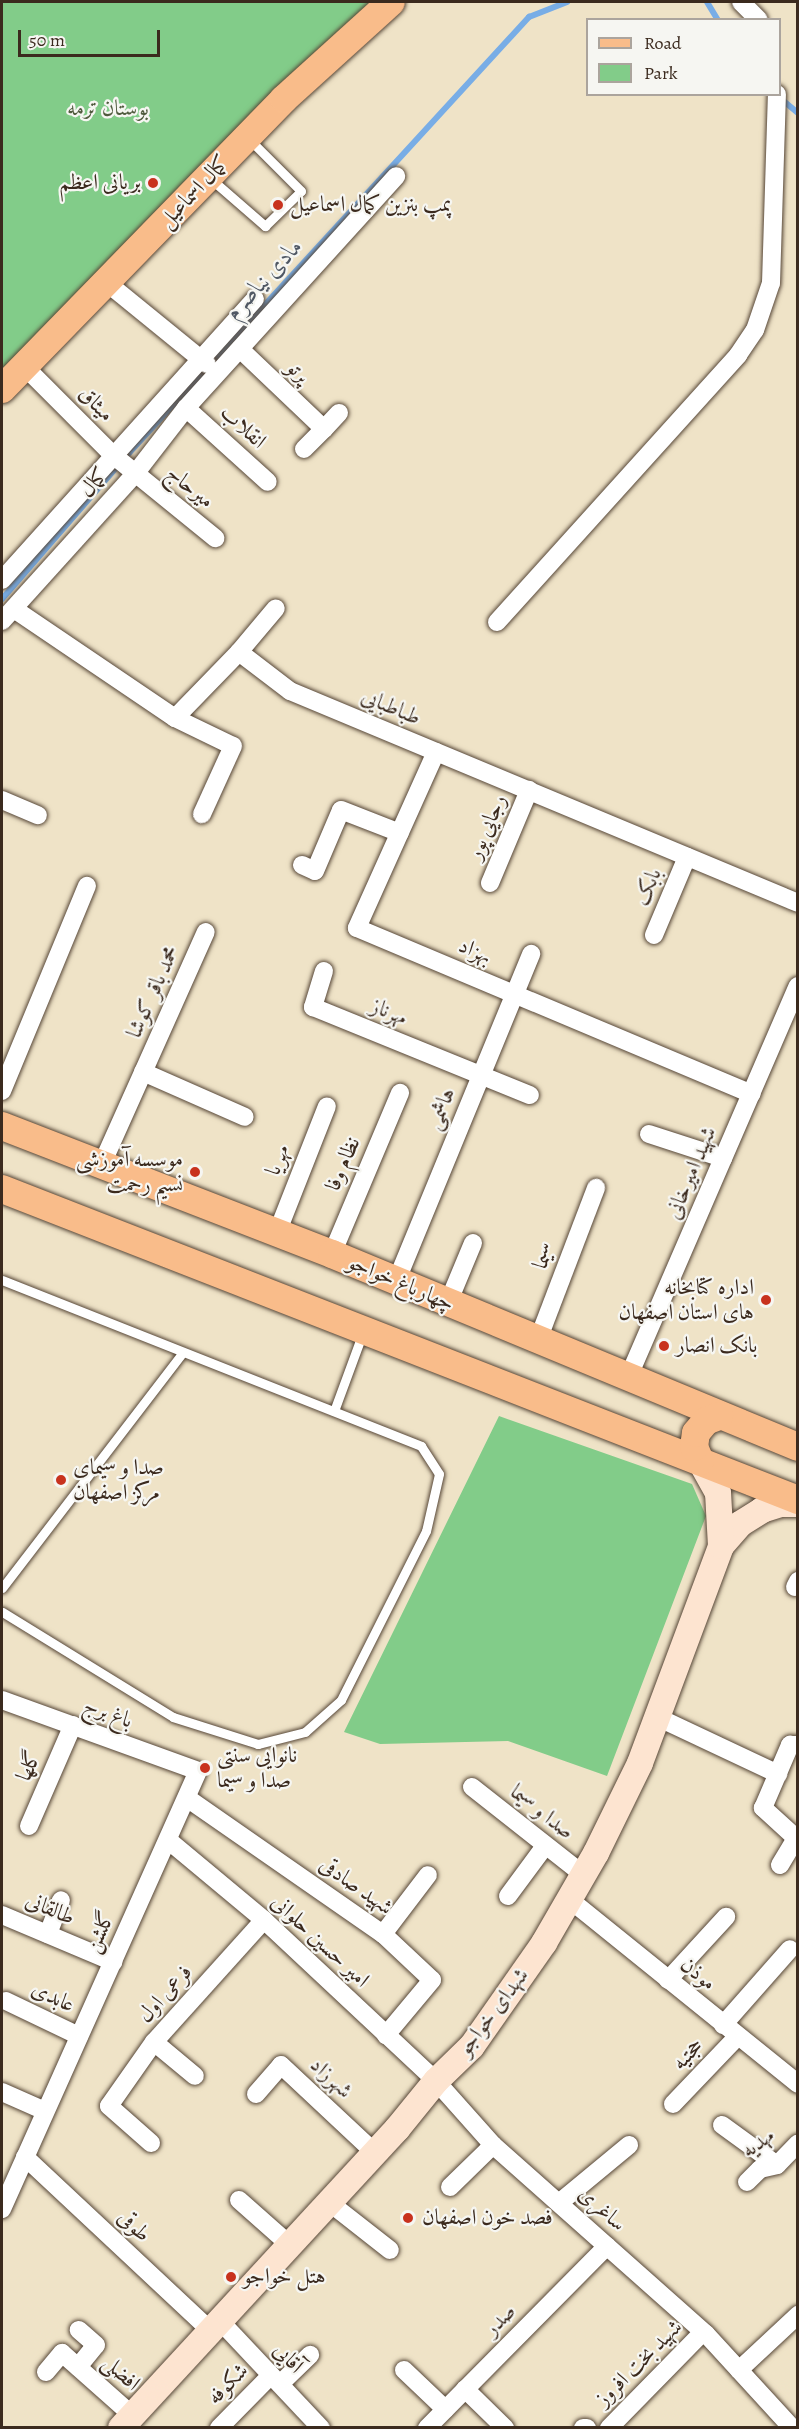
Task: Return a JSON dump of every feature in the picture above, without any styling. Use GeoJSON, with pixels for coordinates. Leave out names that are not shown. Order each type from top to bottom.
{"type":"FeatureCollection","features":[{"type":"Feature","properties":{"kind":"main road","name":"کمال اسماعیل"},"geometry":{"type":"LineString","coordinates":[[2,389],[209,178],[247,136],[337,48],[391,2]]}},
{"type":"Feature","properties":{"kind":"main road","name":"چهارباغ خواجو"},"geometry":{"type":"LineString","coordinates":[[2,1126],[332,1254],[448,1304],[798,1447]]}},
{"type":"Feature","properties":{"kind":"main road"},"geometry":{"type":"LineString","coordinates":[[2,1189],[700,1461],[798,1502]]}},
{"type":"Feature","properties":{"kind":"main road"},"geometry":{"type":"LineString","coordinates":[[719,1416],[706,1421],[696,1434],[694,1447],[718,1493],[721,1546]]}},
{"type":"Feature","properties":{"kind":"main road"},"geometry":{"type":"LineString","coordinates":[[721,1546],[740,1524],[762,1510],[781,1503],[798,1502]]}},
{"type":"Feature","properties":{"kind":"main road","name":"شهدای خواجو"},"geometry":{"type":"LineString","coordinates":[[127,2422],[330,2203],[436,2081],[472,2046],[584,1875],[640,1763],[721,1546]]}},
{"type":"Feature","properties":{"kind":"street"},"geometry":{"type":"LineString","coordinates":[[741,2],[757,18]]}},
{"type":"Feature","properties":{"kind":"street"},"geometry":{"type":"LineString","coordinates":[[497,622],[738,355],[755,330],[771,284],[777,99]]}},
{"type":"Feature","properties":{"kind":"street","name":"کمال"},"geometry":{"type":"LineString","coordinates":[[12,610],[135,474],[186,408],[396,176]]}},
{"type":"Feature","properties":{"kind":"street"},"geometry":{"type":"LineString","coordinates":[[106,282],[218,374]]}},
{"type":"Feature","properties":{"kind":"street"},"geometry":{"type":"LineString","coordinates":[[202,814],[233,746],[175,718],[12,610],[2,582],[113,455],[255,299]]}},
{"type":"Feature","properties":{"kind":"street","name":"پرتو"},"geometry":{"type":"LineString","coordinates":[[240,349],[324,429]]}},
{"type":"Feature","properties":{"kind":"street","name":"میثاق"},"geometry":{"type":"LineString","coordinates":[[25,367],[135,474]]}},
{"type":"Feature","properties":{"kind":"street","name":"انقلاب"},"geometry":{"type":"LineString","coordinates":[[186,408],[268,482]]}},
{"type":"Feature","properties":{"kind":"street"},"geometry":{"type":"LineString","coordinates":[[304,449],[339,413]]}},
{"type":"Feature","properties":{"kind":"street","name":"میرحاج"},"geometry":{"type":"LineString","coordinates":[[135,474],[215,538]]}},
{"type":"Feature","properties":{"kind":"street"},"geometry":{"type":"LineString","coordinates":[[175,718],[239,652],[276,608]]}},
{"type":"Feature","properties":{"kind":"street","name":"طباطبایی"},"geometry":{"type":"LineString","coordinates":[[239,652],[290,691],[798,903]]}},
{"type":"Feature","properties":{"kind":"street","name":"بهزاد"},"geometry":{"type":"LineString","coordinates":[[436,752],[357,928],[751,1094]]}},
{"type":"Feature","properties":{"kind":"street","name":"رجایی پور"},"geometry":{"type":"LineString","coordinates":[[490,883],[529,790]]}},
{"type":"Feature","properties":{"kind":"street"},"geometry":{"type":"LineString","coordinates":[[2,800],[38,816]]}},
{"type":"Feature","properties":{"kind":"street"},"geometry":{"type":"LineString","coordinates":[[302,865],[315,871],[342,810],[400,833]]}},
{"type":"Feature","properties":{"kind":"street","name":"بابک"},"geometry":{"type":"LineString","coordinates":[[654,935],[687,857]]}},
{"type":"Feature","properties":{"kind":"street"},"geometry":{"type":"LineString","coordinates":[[2,1091],[87,886]]}},
{"type":"Feature","properties":{"kind":"street","name":"محمد باقر کوشا"},"geometry":{"type":"LineString","coordinates":[[102,1164],[206,932]]}},
{"type":"Feature","properties":{"kind":"street","name":"هاشمی"},"geometry":{"type":"LineString","coordinates":[[396,1282],[531,954]]}},
{"type":"Feature","properties":{"kind":"street","name":"مهرناز"},"geometry":{"type":"LineString","coordinates":[[324,971],[313,1007],[480,1075]]}},
{"type":"Feature","properties":{"kind":"street","name":"شهید امیرخانی"},"geometry":{"type":"LineString","coordinates":[[628,1378],[798,986]]}},
{"type":"Feature","properties":{"kind":"street","name":"محمد باقر کوشا"},"geometry":{"type":"LineString","coordinates":[[143,1072],[245,1117]]}},
{"type":"Feature","properties":{"kind":"street"},"geometry":{"type":"LineString","coordinates":[[480,1075],[530,1095]]}},
{"type":"Feature","properties":{"kind":"street","name":"نظام وفا"},"geometry":{"type":"LineString","coordinates":[[332,1254],[400,1093]]}},
{"type":"Feature","properties":{"kind":"street","name":"مهریا"},"geometry":{"type":"LineString","coordinates":[[277,1233],[327,1106]]}},
{"type":"Feature","properties":{"kind":"street"},"geometry":{"type":"LineString","coordinates":[[649,1134],[723,1158]]}},
{"type":"Feature","properties":{"kind":"street","name":"سیما"},"geometry":{"type":"LineString","coordinates":[[538,1340],[596,1188]]}},
{"type":"Feature","properties":{"kind":"street"},"geometry":{"type":"LineString","coordinates":[[448,1304],[473,1243]]}},
{"type":"Feature","properties":{"kind":"street","name":"باغ برج"},"geometry":{"type":"LineString","coordinates":[[2,1700],[198,1771]]}},
{"type":"Feature","properties":{"kind":"street"},"geometry":{"type":"LineString","coordinates":[[657,1717],[778,1774]]}},
{"type":"Feature","properties":{"kind":"street","name":"گلها"},"geometry":{"type":"LineString","coordinates":[[29,1826],[73,1725]]}},
{"type":"Feature","properties":{"kind":"street"},"geometry":{"type":"LineString","coordinates":[[780,1865],[796,1838],[763,1808],[789,1745],[798,1745]]}},
{"type":"Feature","properties":{"kind":"street","name":"گلشن"},"geometry":{"type":"LineString","coordinates":[[2,2209],[198,1771]]}},
{"type":"Feature","properties":{"kind":"street","name":"صدا و سیما"},"geometry":{"type":"LineString","coordinates":[[472,1787],[584,1875]]}},
{"type":"Feature","properties":{"kind":"street","name":"شهید صادقی"},"geometry":{"type":"LineString","coordinates":[[187,1798],[383,1934],[432,1980],[386,2036]]}},
{"type":"Feature","properties":{"kind":"street","name":"امیر حسین حلوانی"},"geometry":{"type":"LineString","coordinates":[[168,1840],[264,1920],[436,2081]]}},
{"type":"Feature","properties":{"kind":"street"},"geometry":{"type":"LineString","coordinates":[[508,1896],[545,1846]]}},
{"type":"Feature","properties":{"kind":"street"},"geometry":{"type":"LineString","coordinates":[[383,1934],[428,1875]]}},
{"type":"Feature","properties":{"kind":"street","name":"موذن"},"geometry":{"type":"LineString","coordinates":[[569,1899],[737,2037],[796,2079]]}},
{"type":"Feature","properties":{"kind":"street"},"geometry":{"type":"LineString","coordinates":[[48,1934],[61,1900]]}},
{"type":"Feature","properties":{"kind":"street","name":"طالقانی"},"geometry":{"type":"LineString","coordinates":[[2,1915],[112,1962]]}},
{"type":"Feature","properties":{"kind":"street"},"geometry":{"type":"LineString","coordinates":[[668,1980],[726,1917]]}},
{"type":"Feature","properties":{"kind":"street","name":"فرعی اول"},"geometry":{"type":"LineString","coordinates":[[151,2143],[109,2106],[154,2042],[264,1920]]}},
{"type":"Feature","properties":{"kind":"street"},"geometry":{"type":"LineString","coordinates":[[723,2025],[790,1948]]}},
{"type":"Feature","properties":{"kind":"street","name":"عابدی"},"geometry":{"type":"LineString","coordinates":[[6,2001],[79,2036]]}},
{"type":"Feature","properties":{"kind":"street","name":"حجتیه"},"geometry":{"type":"LineString","coordinates":[[673,2104],[737,2037]]}},
{"type":"Feature","properties":{"kind":"street"},"geometry":{"type":"LineString","coordinates":[[154,2042],[195,2076]]}},
{"type":"Feature","properties":{"kind":"street","name":"شهرزاد"},"geometry":{"type":"LineString","coordinates":[[256,2094],[281,2065],[375,2153]]}},
{"type":"Feature","properties":{"kind":"street","name":"ساغری"},"geometry":{"type":"LineString","coordinates":[[436,2081],[493,2145],[703,2332],[792,2427]]}},
{"type":"Feature","properties":{"kind":"street"},"geometry":{"type":"LineString","coordinates":[[2,2092],[45,2112]]}},
{"type":"Feature","properties":{"kind":"street"},"geometry":{"type":"LineString","coordinates":[[722,2125],[777,2165]]}},
{"type":"Feature","properties":{"kind":"street","name":"مهدیه"},"geometry":{"type":"LineString","coordinates":[[747,2182],[760,2169],[777,2165],[798,2143]]}},
{"type":"Feature","properties":{"kind":"street"},"geometry":{"type":"LineString","coordinates":[[450,2187],[493,2145]]}},
{"type":"Feature","properties":{"kind":"street"},"geometry":{"type":"LineString","coordinates":[[559,2203],[629,2145]]}},
{"type":"Feature","properties":{"kind":"street","name":"طوقی"},"geometry":{"type":"LineString","coordinates":[[25,2157],[216,2326]]}},
{"type":"Feature","properties":{"kind":"street"},"geometry":{"type":"LineString","coordinates":[[239,2200],[291,2246]]}},
{"type":"Feature","properties":{"kind":"street"},"geometry":{"type":"LineString","coordinates":[[330,2203],[390,2250]]}},
{"type":"Feature","properties":{"kind":"street","name":"صدر"},"geometry":{"type":"LineString","coordinates":[[427,2427],[607,2246]]}},
{"type":"Feature","properties":{"kind":"street"},"geometry":{"type":"LineString","coordinates":[[739,2370],[798,2315]]}},
{"type":"Feature","properties":{"kind":"street","name":"آقایی"},"geometry":{"type":"LineString","coordinates":[[216,2326],[276,2380],[321,2427]]}},
{"type":"Feature","properties":{"kind":"street","name":"افضلی"},"geometry":{"type":"LineString","coordinates":[[78,2367],[96,2345],[79,2330]]}},
{"type":"Feature","properties":{"kind":"street","name":"شهید بخت افروز"},"geometry":{"type":"LineString","coordinates":[[609,2427],[703,2332]]}},
{"type":"Feature","properties":{"kind":"street","name":"افضلی"},"geometry":{"type":"LineString","coordinates":[[46,2372],[62,2353],[78,2367],[127,2422]]}},
{"type":"Feature","properties":{"kind":"street","name":"شکوفه"},"geometry":{"type":"LineString","coordinates":[[219,2427],[310,2355]]}},
{"type":"Feature","properties":{"kind":"street"},"geometry":{"type":"LineString","coordinates":[[404,2370],[445,2409]]}},
{"type":"Feature","properties":{"kind":"street"},"geometry":{"type":"LineString","coordinates":[[465,2389],[505,2427]]}},
{"type":"Feature","properties":{"kind":"lane"},"geometry":{"type":"LineString","coordinates":[[209,178],[265,226],[301,191],[247,136]]}},
{"type":"Feature","properties":{"kind":"lane"},"geometry":{"type":"LineString","coordinates":[[2,1280],[421,1446],[439,1474],[426,1531],[341,1700],[305,1732],[258,1744],[173,1717],[2,1612]]}},
{"type":"Feature","properties":{"kind":"lane"},"geometry":{"type":"LineString","coordinates":[[334,1411],[364,1330]]}},
{"type":"Feature","properties":{"kind":"lane"},"geometry":{"type":"LineString","coordinates":[[2,1588],[183,1352]]}},
{"type":"Feature","properties":{"kind":"green space","name":"بوستان ترمه"},"geometry":{"type":"Polygon","coordinates":[[[2,2],[376,2],[2,371],[2,2]]]}},
{"type":"Feature","properties":{"kind":"green space"},"geometry":{"type":"Polygon","coordinates":[[[499,1416],[692,1484],[706,1516],[607,1776],[508,1741],[380,1744],[344,1732],[499,1416]]]}},
{"type":"Feature","properties":{"kind":"waterway","name":"مادی نیاصرم"},"geometry":{"type":"LineString","coordinates":[[2,599],[129,453],[529,17],[567,2]]}},
{"type":"Feature","properties":{"kind":"waterway","name":"مادی نیاصرم"},"geometry":{"type":"LineString","coordinates":[[707,2],[717,18]]}},
{"type":"Feature","properties":{"kind":"waterway","name":"مادی نیاصرم"},"geometry":{"type":"LineString","coordinates":[[780,98],[798,113]]}},
{"type":"Feature","properties":{"kind":"place","name":"بریانی اعظم"},"geometry":{"type":"Point","coordinates":[153,183]}},
{"type":"Feature","properties":{"kind":"place","name":"پمپ بنزین کمال اسماعیل"},"geometry":{"type":"Point","coordinates":[278,205]}},
{"type":"Feature","properties":{"kind":"place","name":"موسسه آموزشی نسیم رحمت"},"geometry":{"type":"Point","coordinates":[195,1172]}},
{"type":"Feature","properties":{"kind":"place","name":"اداره کتابخانه های استان اصفهان"},"geometry":{"type":"Point","coordinates":[766,1300]}},
{"type":"Feature","properties":{"kind":"place","name":"بانک انصار"},"geometry":{"type":"Point","coordinates":[664,1346]}},
{"type":"Feature","properties":{"kind":"place","name":"صدا و سیمای مرکز اصفهان"},"geometry":{"type":"Point","coordinates":[61,1480]}},
{"type":"Feature","properties":{"kind":"place","name":"نانوایی سنتی صدا و سیما"},"geometry":{"type":"Point","coordinates":[205,1768]}},
{"type":"Feature","properties":{"kind":"place","name":"فصد خون اصفهان"},"geometry":{"type":"Point","coordinates":[408,2218]}},
{"type":"Feature","properties":{"kind":"place","name":"هتل خواجو"},"geometry":{"type":"Point","coordinates":[231,2277]}}]}
